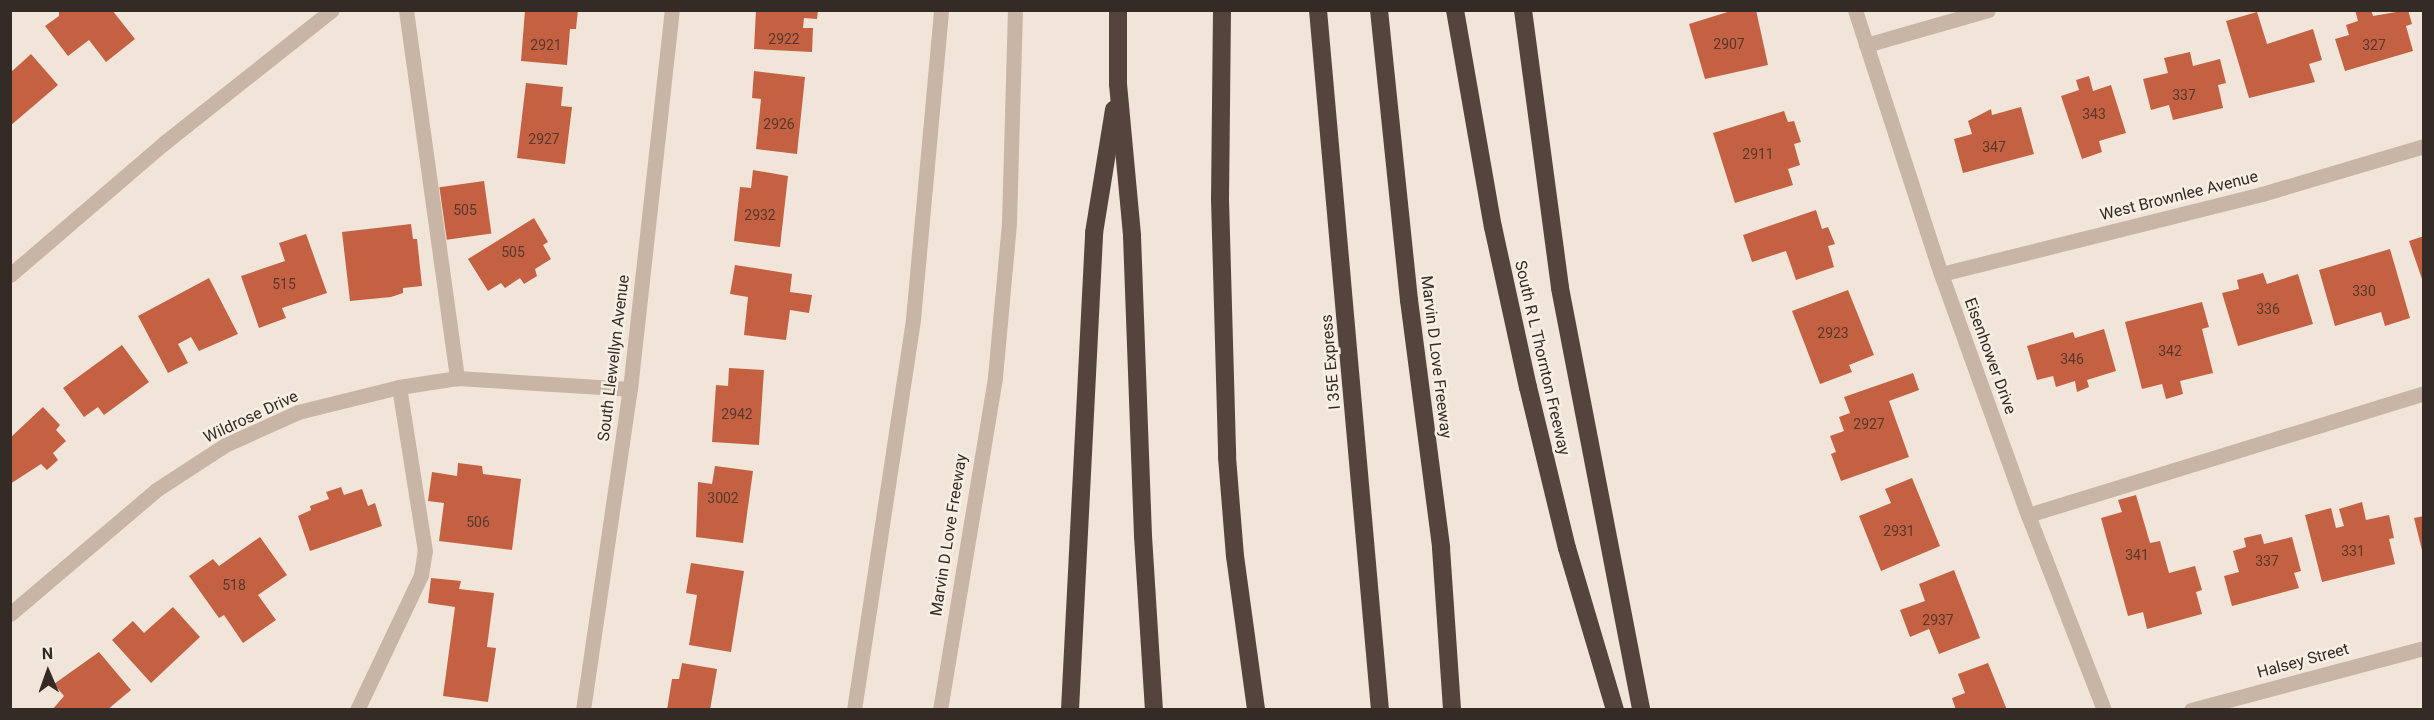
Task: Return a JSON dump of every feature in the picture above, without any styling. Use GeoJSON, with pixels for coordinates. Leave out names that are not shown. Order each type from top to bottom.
{"type":"FeatureCollection","features":[{"type":"Feature","properties":{"kind":"highway"},"geometry":{"type":"LineString","coordinates":[[1118,10],[1118,84],[1132,236],[1154,710]]}},
{"type":"Feature","properties":{"kind":"highway"},"geometry":{"type":"LineString","coordinates":[[1222,10],[1220,199],[1226,436],[1235,556],[1256,710]]}},
{"type":"Feature","properties":{"kind":"highway","name":"I 35E Express"},"geometry":{"type":"LineString","coordinates":[[1318,10],[1380,710]]}},
{"type":"Feature","properties":{"kind":"highway","name":"Marvin D Love Freeway"},"geometry":{"type":"LineString","coordinates":[[1379,10],[1409,300],[1441,548],[1452,710]]}},
{"type":"Feature","properties":{"kind":"highway","name":"South R L Thornton Freeway"},"geometry":{"type":"LineString","coordinates":[[1455,10],[1493,228],[1528,387],[1567,548],[1615,710]]}},
{"type":"Feature","properties":{"kind":"highway"},"geometry":{"type":"LineString","coordinates":[[1523,10],[1560,288],[1641,710]]}},
{"type":"Feature","properties":{"kind":"highway"},"geometry":{"type":"LineString","coordinates":[[1070,710],[1094,233],[1118,84]]}},
{"type":"Feature","properties":{"kind":"street"},"geometry":{"type":"LineString","coordinates":[[10,275],[164,143],[332,10]]}},
{"type":"Feature","properties":{"kind":"street"},"geometry":{"type":"LineString","coordinates":[[406,10],[457,378]]}},
{"type":"Feature","properties":{"kind":"street","name":"South Llewellyn Avenue"},"geometry":{"type":"LineString","coordinates":[[583,710],[630,389],[672,10]]}},
{"type":"Feature","properties":{"kind":"street"},"geometry":{"type":"LineString","coordinates":[[854,710],[913,319],[941,10]]}},
{"type":"Feature","properties":{"kind":"street","name":"Marvin D Love Freeway"},"geometry":{"type":"LineString","coordinates":[[940,710],[995,377],[1009,223],[1015,10]]}},
{"type":"Feature","properties":{"kind":"street","name":"Eisenhower Drive"},"geometry":{"type":"LineString","coordinates":[[1855,10],[1941,274],[2028,515],[2104,710]]}},
{"type":"Feature","properties":{"kind":"street"},"geometry":{"type":"LineString","coordinates":[[1866,45],[1988,10]]}},
{"type":"Feature","properties":{"kind":"street","name":"West Brownlee Avenue"},"geometry":{"type":"LineString","coordinates":[[1941,274],[2262,194],[2424,146]]}},
{"type":"Feature","properties":{"kind":"street","name":"Wildrose Drive"},"geometry":{"type":"LineString","coordinates":[[10,614],[156,490],[225,445],[298,412],[399,387],[457,378],[630,389]]}},
{"type":"Feature","properties":{"kind":"street"},"geometry":{"type":"LineString","coordinates":[[357,710],[421,575],[425,551],[399,387]]}},
{"type":"Feature","properties":{"kind":"street"},"geometry":{"type":"LineString","coordinates":[[2028,515],[2424,393]]}},
{"type":"Feature","properties":{"kind":"street","name":"Halsey Street"},"geometry":{"type":"LineString","coordinates":[[2191,710],[2424,648]]}},
{"type":"Feature","properties":{"kind":"building"},"geometry":{"type":"Polygon","coordinates":[[[59,10],[112,10],[135,39],[106,62],[89,40],[68,56],[45,26],[59,16],[59,10]]]}},
{"type":"Feature","properties":{"kind":"building"},"geometry":{"type":"Polygon","coordinates":[[[525,10],[578,10],[576,29],[570,29],[567,65],[521,61],[525,10]]]}},
{"type":"Feature","properties":{"kind":"building"},"geometry":{"type":"Polygon","coordinates":[[[756,10],[818,10],[817,19],[804,18],[803,28],[813,28],[812,52],[754,49],[756,10]]]}},
{"type":"Feature","properties":{"kind":"building"},"geometry":{"type":"Polygon","coordinates":[[[1734,10],[1756,10],[1768,65],[1705,79],[1689,24],[1734,10]]]}},
{"type":"Feature","properties":{"kind":"building"},"geometry":{"type":"Polygon","coordinates":[[[2355,10],[2371,10],[2373,16],[2408,10],[2412,24],[2406,26],[2413,51],[2345,71],[2335,39],[2349,35],[2346,25],[2358,21],[2355,10]]]}},
{"type":"Feature","properties":{"kind":"building"},"geometry":{"type":"Polygon","coordinates":[[[2257,12],[2267,44],[2313,29],[2322,60],[2309,64],[2315,82],[2249,98],[2226,21],[2257,12]]]}},
{"type":"Feature","properties":{"kind":"building"},"geometry":{"type":"Polygon","coordinates":[[[2190,52],[2193,66],[2220,59],[2226,83],[2218,85],[2223,108],[2173,120],[2169,105],[2151,110],[2143,79],[2168,73],[2164,58],[2190,52]]]}},
{"type":"Feature","properties":{"kind":"building"},"geometry":{"type":"Polygon","coordinates":[[[31,54],[58,85],[10,126],[10,73],[31,54]]]}},
{"type":"Feature","properties":{"kind":"building"},"geometry":{"type":"Polygon","coordinates":[[[754,71],[805,77],[797,154],[756,149],[761,99],[752,98],[754,71]]]}},
{"type":"Feature","properties":{"kind":"building"},"geometry":{"type":"Polygon","coordinates":[[[2089,76],[2093,91],[2111,85],[2126,133],[2099,141],[2102,152],[2082,159],[2061,96],[2079,90],[2076,80],[2089,76]]]}},
{"type":"Feature","properties":{"kind":"building"},"geometry":{"type":"Polygon","coordinates":[[[526,83],[563,87],[561,106],[572,107],[565,164],[517,158],[526,83]]]}},
{"type":"Feature","properties":{"kind":"building"},"geometry":{"type":"Polygon","coordinates":[[[2021,107],[2034,154],[1963,173],[1954,139],[1972,134],[1968,121],[1991,109],[1992,115],[2021,107]]]}},
{"type":"Feature","properties":{"kind":"building"},"geometry":{"type":"Polygon","coordinates":[[[1784,111],[1788,122],[1794,121],[1801,142],[1794,144],[1800,165],[1788,169],[1793,185],[1735,203],[1713,133],[1784,111]]]}},
{"type":"Feature","properties":{"kind":"building"},"geometry":{"type":"Polygon","coordinates":[[[753,170],[788,176],[780,247],[734,241],[740,187],[751,188],[753,170]]]}},
{"type":"Feature","properties":{"kind":"building"},"geometry":{"type":"Polygon","coordinates":[[[484,181],[491,233],[447,240],[439,187],[484,181]]]}},
{"type":"Feature","properties":{"kind":"building"},"geometry":{"type":"Polygon","coordinates":[[[1816,210],[1822,229],[1828,227],[1835,244],[1828,246],[1834,267],[1796,280],[1786,251],[1752,262],[1743,235],[1816,210]]]}},
{"type":"Feature","properties":{"kind":"building"},"geometry":{"type":"Polygon","coordinates":[[[534,218],[548,242],[543,245],[551,259],[535,269],[537,276],[524,284],[520,278],[505,288],[501,283],[488,291],[468,259],[534,218]]]}},
{"type":"Feature","properties":{"kind":"building"},"geometry":{"type":"Polygon","coordinates":[[[411,224],[413,239],[417,239],[422,286],[403,288],[403,293],[391,297],[350,301],[342,232],[411,224]]]}},
{"type":"Feature","properties":{"kind":"building"},"geometry":{"type":"Polygon","coordinates":[[[306,234],[327,293],[282,308],[286,318],[259,328],[241,276],[285,261],[279,243],[306,234]]]}},
{"type":"Feature","properties":{"kind":"building"},"geometry":{"type":"Polygon","coordinates":[[[2424,236],[2424,282],[2423,282],[2409,241],[2424,236]]]}},
{"type":"Feature","properties":{"kind":"building"},"geometry":{"type":"Polygon","coordinates":[[[2390,249],[2410,318],[2385,326],[2381,312],[2335,326],[2319,270],[2390,249]]]}},
{"type":"Feature","properties":{"kind":"building"},"geometry":{"type":"Polygon","coordinates":[[[735,265],[792,274],[790,292],[812,295],[809,313],[790,310],[786,340],[744,335],[748,297],[730,294],[735,265]]]}},
{"type":"Feature","properties":{"kind":"building"},"geometry":{"type":"Polygon","coordinates":[[[2263,273],[2267,284],[2298,274],[2313,324],[2238,346],[2222,293],[2239,289],[2237,280],[2263,273]]]}},
{"type":"Feature","properties":{"kind":"building"},"geometry":{"type":"Polygon","coordinates":[[[209,278],[238,334],[199,351],[191,337],[178,344],[188,363],[168,373],[138,316],[209,278]]]}},
{"type":"Feature","properties":{"kind":"building"},"geometry":{"type":"Polygon","coordinates":[[[1848,290],[1874,355],[1849,365],[1852,372],[1820,384],[1792,311],[1848,290]]]}},
{"type":"Feature","properties":{"kind":"building"},"geometry":{"type":"Polygon","coordinates":[[[2202,302],[2209,327],[2202,329],[2213,373],[2180,381],[2183,394],[2166,399],[2162,384],[2142,389],[2125,322],[2202,302]]]}},
{"type":"Feature","properties":{"kind":"building"},"geometry":{"type":"Polygon","coordinates":[[[2104,329],[2116,371],[2087,380],[2089,387],[2077,392],[2075,381],[2056,387],[2053,376],[2037,380],[2027,346],[2073,332],[2075,338],[2104,329]]]}},
{"type":"Feature","properties":{"kind":"building"},"geometry":{"type":"Polygon","coordinates":[[[122,345],[149,382],[104,415],[98,407],[84,417],[63,388],[122,345]]]}},
{"type":"Feature","properties":{"kind":"building"},"geometry":{"type":"Polygon","coordinates":[[[729,368],[764,370],[759,445],[712,442],[716,385],[728,386],[729,368]]]}},
{"type":"Feature","properties":{"kind":"building"},"geometry":{"type":"Polygon","coordinates":[[[1913,373],[1919,390],[1889,401],[1909,457],[1841,481],[1831,454],[1836,452],[1830,436],[1844,431],[1839,417],[1850,413],[1844,397],[1913,373]]]}},
{"type":"Feature","properties":{"kind":"building"},"geometry":{"type":"Polygon","coordinates":[[[43,407],[60,425],[56,430],[66,441],[53,453],[58,460],[47,470],[41,464],[10,484],[10,438],[43,407]]]}},
{"type":"Feature","properties":{"kind":"building"},"geometry":{"type":"Polygon","coordinates":[[[458,463],[482,466],[483,474],[521,479],[512,550],[439,541],[444,503],[428,501],[432,472],[457,476],[458,463]]]}},
{"type":"Feature","properties":{"kind":"building"},"geometry":{"type":"Polygon","coordinates":[[[715,466],[753,471],[743,543],[696,537],[698,482],[712,484],[715,466]]]}},
{"type":"Feature","properties":{"kind":"building"},"geometry":{"type":"Polygon","coordinates":[[[1912,478],[1940,546],[1881,571],[1859,516],[1891,503],[1885,489],[1912,478]]]}},
{"type":"Feature","properties":{"kind":"building"},"geometry":{"type":"Polygon","coordinates":[[[341,487],[344,495],[362,489],[368,506],[375,503],[382,526],[310,551],[298,516],[311,510],[310,506],[329,499],[326,492],[341,487]]]}},
{"type":"Feature","properties":{"kind":"building"},"geometry":{"type":"Polygon","coordinates":[[[2136,495],[2150,543],[2160,541],[2169,573],[2195,566],[2202,590],[2196,592],[2202,614],[2147,629],[2143,612],[2128,616],[2101,518],[2122,512],[2118,500],[2136,495]]]}},
{"type":"Feature","properties":{"kind":"building"},"geometry":{"type":"Polygon","coordinates":[[[2362,502],[2366,520],[2389,515],[2394,538],[2389,539],[2395,564],[2322,582],[2305,515],[2331,508],[2336,528],[2344,526],[2339,509],[2362,502]]]}},
{"type":"Feature","properties":{"kind":"building"},"geometry":{"type":"Polygon","coordinates":[[[2424,516],[2424,554],[2423,554],[2414,518],[2424,516]]]}},
{"type":"Feature","properties":{"kind":"building"},"geometry":{"type":"Polygon","coordinates":[[[2261,534],[2264,544],[2292,537],[2301,571],[2294,573],[2299,588],[2232,606],[2224,576],[2239,572],[2233,551],[2246,547],[2244,538],[2261,534]]]}},
{"type":"Feature","properties":{"kind":"building"},"geometry":{"type":"Polygon","coordinates":[[[260,537],[287,575],[258,595],[276,620],[243,643],[224,615],[219,618],[189,576],[213,559],[219,566],[260,537]]]}},
{"type":"Feature","properties":{"kind":"building"},"geometry":{"type":"Polygon","coordinates":[[[691,563],[744,571],[731,652],[689,645],[697,595],[686,593],[691,563]]]}},
{"type":"Feature","properties":{"kind":"building"},"geometry":{"type":"Polygon","coordinates":[[[1954,570],[1980,638],[1939,654],[1929,629],[1910,637],[1900,610],[1925,601],[1919,584],[1954,570]]]}},
{"type":"Feature","properties":{"kind":"building"},"geometry":{"type":"Polygon","coordinates":[[[431,578],[461,581],[459,589],[494,593],[487,647],[496,648],[488,702],[443,696],[455,607],[428,603],[431,578]]]}},
{"type":"Feature","properties":{"kind":"building"},"geometry":{"type":"Polygon","coordinates":[[[173,607],[200,637],[151,683],[112,640],[133,621],[144,633],[173,607]]]}},
{"type":"Feature","properties":{"kind":"building"},"geometry":{"type":"Polygon","coordinates":[[[99,652],[131,690],[107,710],[52,710],[64,696],[54,684],[99,652]]]}},
{"type":"Feature","properties":{"kind":"building"},"geometry":{"type":"Polygon","coordinates":[[[682,663],[717,669],[710,710],[667,710],[672,679],[679,679],[682,663]]]}},
{"type":"Feature","properties":{"kind":"building"},"geometry":{"type":"Polygon","coordinates":[[[1988,663],[2007,710],[1956,710],[1952,698],[1965,693],[1958,674],[1988,663]]]}}]}
